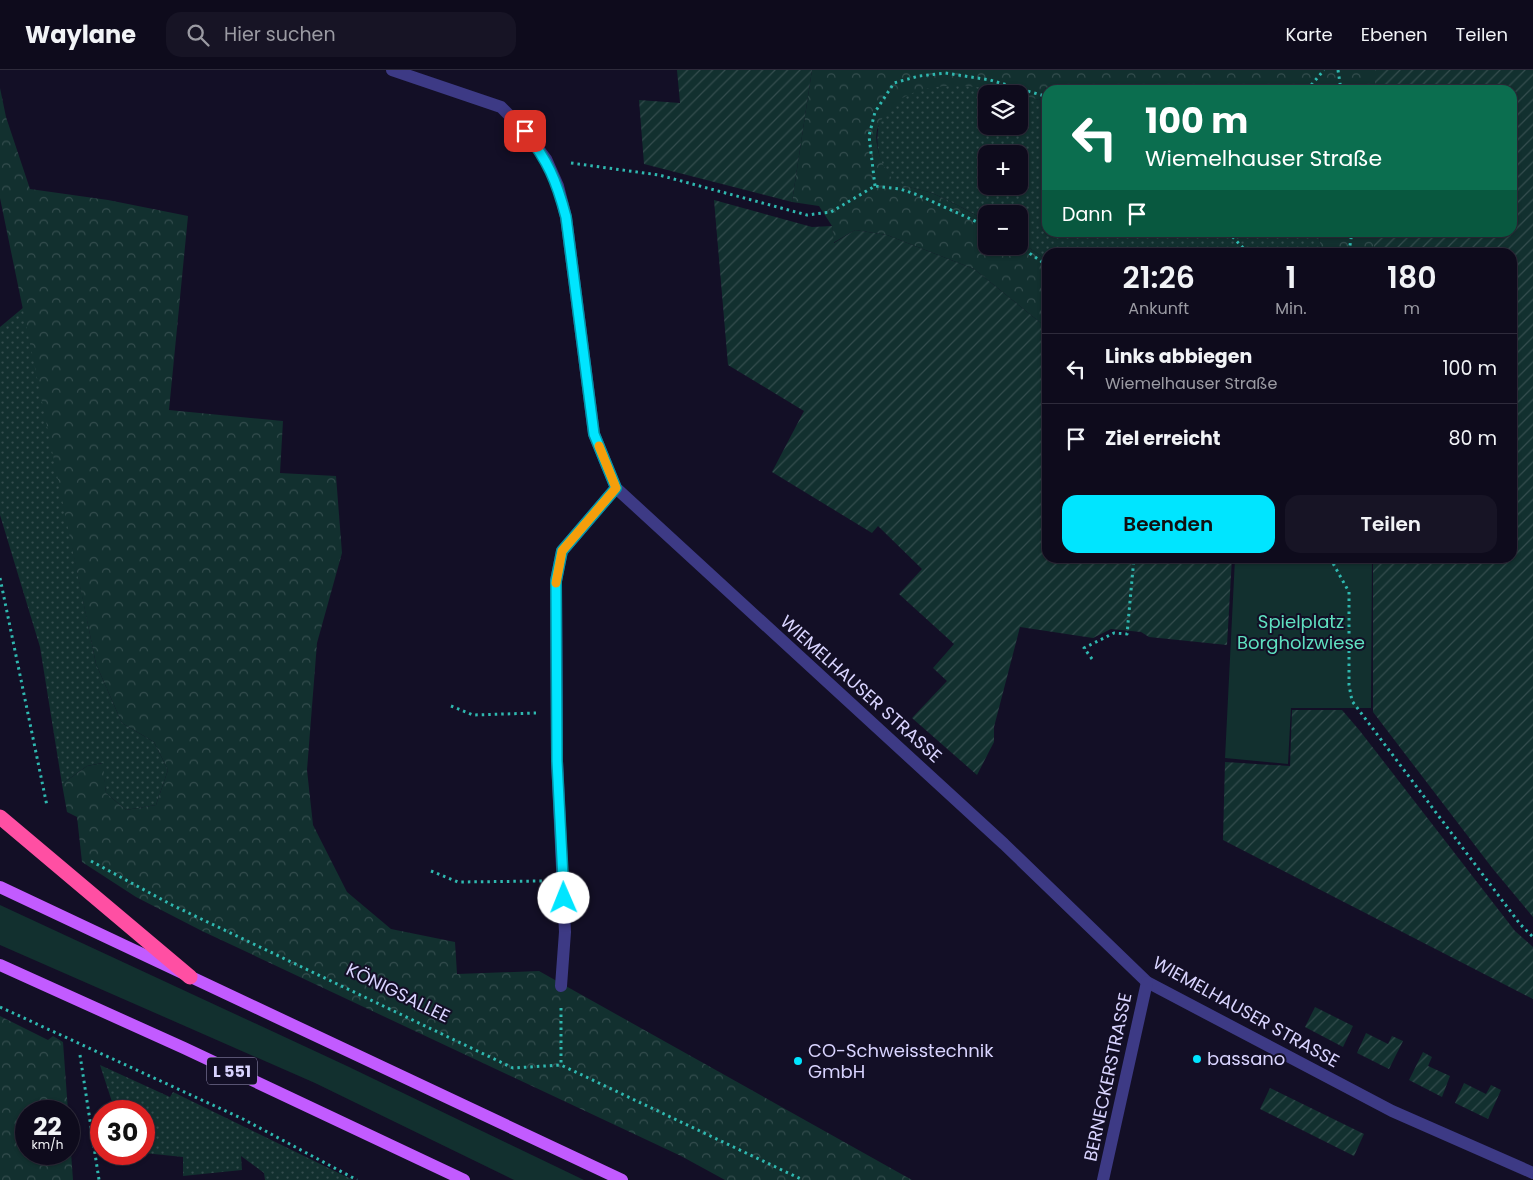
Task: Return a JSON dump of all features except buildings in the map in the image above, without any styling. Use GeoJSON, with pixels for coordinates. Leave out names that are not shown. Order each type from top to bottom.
{"type":"FeatureCollection","features":[{"type":"Feature","properties":{"kind":"highway"},"geometry":{"type":"LineString","coordinates":[[0,817],[190,976]]}},
{"type":"Feature","properties":{"kind":"main road"},"geometry":{"type":"LineString","coordinates":[[0,887],[622,1180]]}},
{"type":"Feature","properties":{"kind":"main road","name":"L 551"},"geometry":{"type":"LineString","coordinates":[[0,965],[184,1048],[464,1180]]}},
{"type":"Feature","properties":{"kind":"street","name":"WIEMELHAUSER STRASSE"},"geometry":{"type":"LineString","coordinates":[[392,70],[501,107],[525,131],[546,160],[558,186],[566,217],[594,434],[616,488],[1004,844],[1147,982],[1392,1110],[1533,1172]]}},
{"type":"Feature","properties":{"kind":"street"},"geometry":{"type":"LineString","coordinates":[[561,986],[565,932],[556,712],[556,581],[562,551],[616,488]]}},
{"type":"Feature","properties":{"kind":"street","name":"BERNECKERSTRASSE"},"geometry":{"type":"LineString","coordinates":[[1104,1180],[1147,982]]}},
{"type":"Feature","properties":{"kind":"path"},"geometry":{"type":"LineString","coordinates":[[1311,85],[1324,70]]}},
{"type":"Feature","properties":{"kind":"path"},"geometry":{"type":"LineString","coordinates":[[1338,70],[1340,85]]}},
{"type":"Feature","properties":{"kind":"path"},"geometry":{"type":"LineString","coordinates":[[875,186],[869,136],[875,112],[894,84],[919,76],[945,73],[990,80],[1042,95]]}},
{"type":"Feature","properties":{"kind":"path"},"geometry":{"type":"LineString","coordinates":[[546,160],[659,175],[807,215],[831,212],[875,186],[900,189],[918,195],[978,222]]}},
{"type":"Feature","properties":{"kind":"path"},"geometry":{"type":"LineString","coordinates":[[1233,237],[1243,248]]}},
{"type":"Feature","properties":{"kind":"path"},"geometry":{"type":"LineString","coordinates":[[1028,252],[1042,262]]}},
{"type":"Feature","properties":{"kind":"path"},"geometry":{"type":"LineString","coordinates":[[1092,659],[1084,648],[1114,633],[1127,634],[1134,563]]}},
{"type":"Feature","properties":{"kind":"path"},"geometry":{"type":"LineString","coordinates":[[1333,563],[1348,592],[1349,685],[1352,701],[1520,924],[1533,937]]}},
{"type":"Feature","properties":{"kind":"path"},"geometry":{"type":"LineString","coordinates":[[0,578],[47,806]]}},
{"type":"Feature","properties":{"kind":"path"},"geometry":{"type":"LineString","coordinates":[[451,706],[473,715],[556,712]]}},
{"type":"Feature","properties":{"kind":"path","name":"KÖNIGSALLEE"},"geometry":{"type":"LineString","coordinates":[[83,857],[172,905],[513,1068],[561,1065],[803,1180]]}},
{"type":"Feature","properties":{"kind":"path"},"geometry":{"type":"LineString","coordinates":[[431,870],[458,882],[564,881]]}},
{"type":"Feature","properties":{"kind":"path"},"geometry":{"type":"LineString","coordinates":[[561,986],[561,1065]]}},
{"type":"Feature","properties":{"kind":"path"},"geometry":{"type":"LineString","coordinates":[[0,1007],[243,1119],[357,1180]]}},
{"type":"Feature","properties":{"kind":"path"},"geometry":{"type":"LineString","coordinates":[[80,1055],[98,1180]]}},
{"type":"Feature","properties":{"kind":"green space"},"geometry":{"type":"Polygon","coordinates":[[[677,70],[812,70],[792,202],[644,164],[639,100],[680,103],[677,70]]]}},
{"type":"Feature","properties":{"kind":"green space"},"geometry":{"type":"Polygon","coordinates":[[[812,70],[1375,70],[1375,85],[1042,85],[1042,95],[1039,100],[1028,97],[1028,85],[978,85],[978,87],[945,86],[923,90],[903,98],[888,111],[877,130],[878,149],[885,169],[897,182],[932,193],[978,217],[978,255],[1028,255],[1028,247],[1042,257],[1042,324],[974,269],[887,235],[855,230],[833,243],[832,226],[819,206],[792,202],[812,70]]]}},
{"type":"Feature","properties":{"kind":"green space"},"geometry":{"type":"Polygon","coordinates":[[[1375,70],[1533,70],[1533,917],[1493,869],[1373,712],[1373,563],[1517,563],[1517,248],[1374,248],[1374,237],[1517,237],[1517,85],[1375,85],[1375,70]]]}},
{"type":"Feature","properties":{"kind":"green space"},"geometry":{"type":"Polygon","coordinates":[[[944,79],[992,85],[978,85],[978,135],[1028,135],[1028,96],[1039,100],[1042,95],[1042,237],[1319,237],[1321,248],[1042,248],[1042,257],[1028,247],[1028,205],[978,205],[978,217],[932,193],[905,186],[892,179],[880,158],[878,133],[880,121],[891,99],[910,84],[944,79]]]}},
{"type":"Feature","properties":{"kind":"green space"},"geometry":{"type":"Polygon","coordinates":[[[0,88],[6,117],[30,189],[108,200],[188,216],[169,410],[283,421],[280,473],[336,476],[342,553],[317,643],[307,770],[313,825],[347,892],[391,929],[455,942],[457,974],[539,971],[912,1180],[725,1180],[681,1156],[202,931],[136,897],[82,862],[77,817],[67,812],[62,784],[87,766],[103,763],[106,793],[126,810],[156,805],[168,770],[154,742],[122,723],[96,664],[0,198],[0,88]]]}},
{"type":"Feature","properties":{"kind":"green space"},"geometry":{"type":"Polygon","coordinates":[[[714,200],[812,227],[832,226],[834,243],[855,230],[887,235],[974,269],[1042,324],[1042,563],[1232,563],[1227,645],[1149,637],[1141,632],[1111,629],[1093,638],[1020,627],[994,727],[994,742],[977,775],[912,718],[947,681],[933,668],[954,644],[899,594],[922,569],[878,526],[872,533],[772,472],[804,411],[728,365],[714,200]]]}},
{"type":"Feature","properties":{"kind":"green space"},"geometry":{"type":"Polygon","coordinates":[[[1319,237],[1374,237],[1374,248],[1321,248],[1319,237]]]}},
{"type":"Feature","properties":{"kind":"green space"},"geometry":{"type":"Polygon","coordinates":[[[24,307],[96,664],[122,723],[154,742],[168,770],[156,805],[126,810],[106,793],[102,763],[87,766],[62,784],[40,647],[0,515],[0,327],[24,307]]]}},
{"type":"Feature","properties":{"kind":"green space","name":"Spielplatz Borgholzwiese"},"geometry":{"type":"Polygon","coordinates":[[[1235,563],[1372,563],[1371,708],[1291,708],[1288,764],[1225,758],[1235,563]]]}},
{"type":"Feature","properties":{"kind":"green space"},"geometry":{"type":"Polygon","coordinates":[[[1292,710],[1342,710],[1360,731],[1515,931],[1533,947],[1533,999],[1223,840],[1225,762],[1290,766],[1292,710]]]}},
{"type":"Feature","properties":{"kind":"green space"},"geometry":{"type":"Polygon","coordinates":[[[0,905],[347,1066],[584,1180],[514,1180],[315,1083],[0,945],[0,905]]]}},
{"type":"Feature","properties":{"kind":"green space"},"geometry":{"type":"Polygon","coordinates":[[[1315,1007],[1353,1026],[1343,1047],[1305,1027],[1315,1007]]]}},
{"type":"Feature","properties":{"kind":"green space"},"geometry":{"type":"Polygon","coordinates":[[[0,1016],[48,1040],[53,1036],[63,1042],[67,1100],[15,1100],[15,1165],[72,1165],[73,1180],[0,1180],[0,1016]]]}},
{"type":"Feature","properties":{"kind":"green space"},"geometry":{"type":"Polygon","coordinates":[[[1366,1033],[1388,1044],[1392,1036],[1403,1041],[1389,1069],[1357,1053],[1366,1033]]]}},
{"type":"Feature","properties":{"kind":"green space"},"geometry":{"type":"Polygon","coordinates":[[[1423,1052],[1432,1057],[1428,1066],[1450,1076],[1442,1097],[1409,1080],[1423,1052]]]}},
{"type":"Feature","properties":{"kind":"green space"},"geometry":{"type":"Polygon","coordinates":[[[100,1065],[170,1097],[173,1092],[353,1180],[265,1180],[264,1173],[241,1156],[242,1170],[183,1176],[183,1157],[155,1154],[155,1100],[111,1100],[100,1065]]]}},
{"type":"Feature","properties":{"kind":"green space"},"geometry":{"type":"Polygon","coordinates":[[[1464,1083],[1486,1094],[1491,1085],[1501,1090],[1488,1119],[1455,1103],[1464,1083]]]}},
{"type":"Feature","properties":{"kind":"green space"},"geometry":{"type":"Polygon","coordinates":[[[1270,1088],[1364,1134],[1354,1156],[1260,1109],[1270,1088]]]}},
{"type":"Feature","properties":{"kind":"slow traffic"},"geometry":{"type":"LineString","coordinates":[[556,583],[562,551],[616,488],[599,446]]}},
{"type":"Feature","properties":{"kind":"place","name":"bassano"},"geometry":{"type":"Point","coordinates":[1197,1059]}},
{"type":"Feature","properties":{"kind":"place","name":"CO-Schweisstechnik GmbH"},"geometry":{"type":"Point","coordinates":[798,1061]}},
{"type":"Feature","properties":{"kind":"route"},"geometry":{"type":"LineString","coordinates":[[525,131],[546,160],[558,186],[566,217],[594,434],[616,488],[562,551],[556,581],[557,761],[564,898]]}}]}
